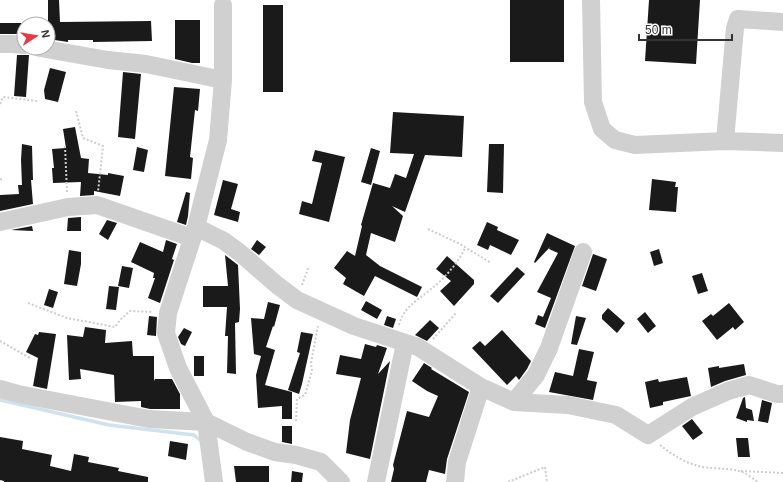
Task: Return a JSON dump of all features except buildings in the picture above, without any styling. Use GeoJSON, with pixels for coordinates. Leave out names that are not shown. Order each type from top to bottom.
{"type":"FeatureCollection","features":[{"type":"Feature","properties":{"kind":"street"},"geometry":{"type":"LineString","coordinates":[[590,0],[593,102],[602,129],[615,140],[635,145],[724,142],[783,143]]}},
{"type":"Feature","properties":{"kind":"street"},"geometry":{"type":"LineString","coordinates":[[214,482],[206,422],[178,368],[166,333],[168,314],[194,232],[218,140],[223,80],[223,5]]}},
{"type":"Feature","properties":{"kind":"street"},"geometry":{"type":"LineString","coordinates":[[724,142],[735,28],[738,19],[783,22]]}},
{"type":"Feature","properties":{"kind":"street"},"geometry":{"type":"LineString","coordinates":[[0,44],[16,45]]}},
{"type":"Feature","properties":{"kind":"street"},"geometry":{"type":"LineString","coordinates":[[56,51],[108,60],[146,64],[223,80]]}},
{"type":"Feature","properties":{"kind":"street"},"geometry":{"type":"LineString","coordinates":[[0,222],[68,207],[97,205],[224,241],[297,300],[354,326],[422,350],[481,387],[514,402],[568,405],[616,415],[648,435],[692,407],[728,391],[749,385],[777,394],[783,394]]}},
{"type":"Feature","properties":{"kind":"street"},"geometry":{"type":"LineString","coordinates":[[514,402],[536,375],[549,348],[583,252]]}},
{"type":"Feature","properties":{"kind":"street"},"geometry":{"type":"LineString","coordinates":[[376,482],[401,342]]}},
{"type":"Feature","properties":{"kind":"street"},"geometry":{"type":"LineString","coordinates":[[455,482],[457,462],[481,387]]}},
{"type":"Feature","properties":{"kind":"street"},"geometry":{"type":"LineString","coordinates":[[0,389],[18,394],[149,419],[206,422],[246,442],[275,452],[296,455],[321,462],[342,482]]}},
{"type":"Feature","properties":{"kind":"path"},"geometry":{"type":"LineString","coordinates":[[0,104],[3,97],[37,101]]}},
{"type":"Feature","properties":{"kind":"path"},"geometry":{"type":"LineString","coordinates":[[76,110],[83,138],[103,146],[97,205]]}},
{"type":"Feature","properties":{"kind":"path"},"geometry":{"type":"LineString","coordinates":[[65,146],[68,207]]}},
{"type":"Feature","properties":{"kind":"path"},"geometry":{"type":"LineString","coordinates":[[0,179],[4,180]]}},
{"type":"Feature","properties":{"kind":"path"},"geometry":{"type":"LineString","coordinates":[[428,229],[492,263]]}},
{"type":"Feature","properties":{"kind":"path"},"geometry":{"type":"LineString","coordinates":[[401,342],[398,328],[402,315],[410,305],[432,288],[448,272],[462,255],[465,248]]}},
{"type":"Feature","properties":{"kind":"path"},"geometry":{"type":"LineString","coordinates":[[297,300],[309,266]]}},
{"type":"Feature","properties":{"kind":"path"},"geometry":{"type":"LineString","coordinates":[[28,303],[67,318],[115,327],[130,311],[168,314]]}},
{"type":"Feature","properties":{"kind":"path"},"geometry":{"type":"LineString","coordinates":[[296,422],[297,399],[305,395],[312,372],[311,363],[321,311]]}},
{"type":"Feature","properties":{"kind":"path"},"geometry":{"type":"LineString","coordinates":[[422,350],[456,313]]}},
{"type":"Feature","properties":{"kind":"path"},"geometry":{"type":"LineString","coordinates":[[0,341],[30,358]]}},
{"type":"Feature","properties":{"kind":"path"},"geometry":{"type":"LineString","coordinates":[[648,435],[671,454],[695,465],[713,468],[727,468],[740,471],[783,473]]}},
{"type":"Feature","properties":{"kind":"path"},"geometry":{"type":"LineString","coordinates":[[508,482],[545,467],[547,482]]}},
{"type":"Feature","properties":{"kind":"path"},"geometry":{"type":"LineString","coordinates":[[740,471],[758,482]]}},
{"type":"Feature","properties":{"kind":"waterway"},"geometry":{"type":"LineString","coordinates":[[0,400],[109,425],[194,435],[201,441]]}}]}
